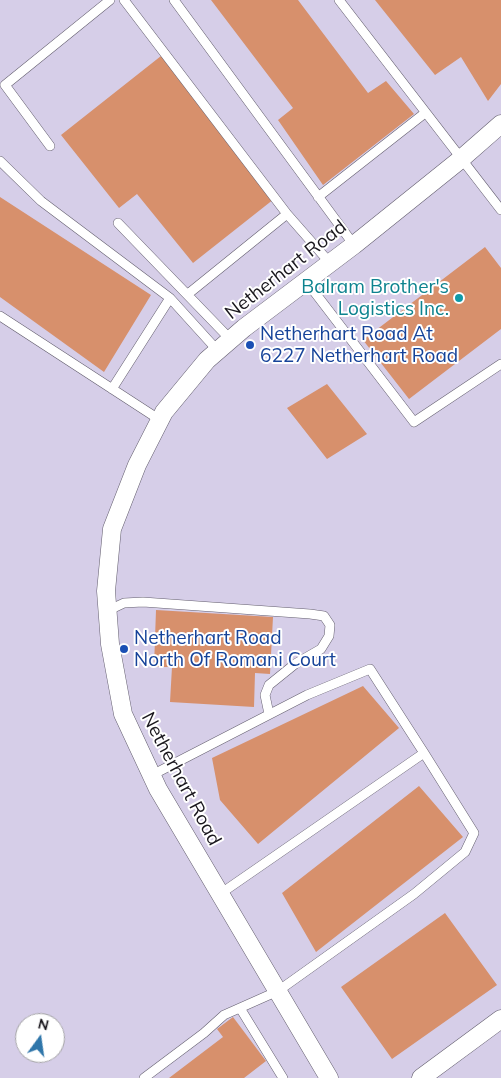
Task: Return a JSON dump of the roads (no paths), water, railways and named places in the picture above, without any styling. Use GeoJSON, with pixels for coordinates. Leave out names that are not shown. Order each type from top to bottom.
{"type":"FeatureCollection","features":[{"type":"Feature","properties":{"kind":"street","name":"Netherhart Road"},"geometry":{"type":"LineString","coordinates":[[329,1078],[158,789],[123,714],[110,644],[107,611],[106,591],[112,529],[137,465],[164,412],[206,360],[244,328],[354,245],[461,159],[501,124]]}},
{"type":"Feature","properties":{"kind":"street"},"geometry":{"type":"LineString","coordinates":[[421,1078],[501,1019]]}},
{"type":"Feature","properties":{"kind":"lane"},"geometry":{"type":"LineString","coordinates":[[50,146],[5,85],[110,0]]}},
{"type":"Feature","properties":{"kind":"lane"},"geometry":{"type":"LineString","coordinates":[[124,0],[287,214],[330,263]]}},
{"type":"Feature","properties":{"kind":"lane"},"geometry":{"type":"LineString","coordinates":[[174,0],[354,245]]}},
{"type":"Feature","properties":{"kind":"lane"},"geometry":{"type":"LineString","coordinates":[[339,0],[501,210]]}},
{"type":"Feature","properties":{"kind":"lane"},"geometry":{"type":"LineString","coordinates":[[318,197],[425,113]]}},
{"type":"Feature","properties":{"kind":"lane"},"geometry":{"type":"LineString","coordinates":[[0,161],[42,201],[170,298],[225,345]]}},
{"type":"Feature","properties":{"kind":"lane"},"geometry":{"type":"LineString","coordinates":[[188,294],[287,214]]}},
{"type":"Feature","properties":{"kind":"lane"},"geometry":{"type":"LineString","coordinates":[[118,223],[188,294],[225,345]]}},
{"type":"Feature","properties":{"kind":"lane"},"geometry":{"type":"LineString","coordinates":[[306,281],[414,422],[501,364]]}},
{"type":"Feature","properties":{"kind":"lane"},"geometry":{"type":"LineString","coordinates":[[112,389],[170,298]]}},
{"type":"Feature","properties":{"kind":"lane"},"geometry":{"type":"LineString","coordinates":[[0,316],[160,420]]}},
{"type":"Feature","properties":{"kind":"lane"},"geometry":{"type":"LineString","coordinates":[[107,611],[124,603],[143,602],[324,616],[330,625],[329,636],[321,649],[295,664],[269,685],[265,695],[269,714]]}},
{"type":"Feature","properties":{"kind":"lane"},"geometry":{"type":"LineString","coordinates":[[144,1078],[204,1033],[224,1015],[278,991],[414,894],[465,852],[474,833],[370,669],[307,694],[152,776]]}},
{"type":"Feature","properties":{"kind":"lane"},"geometry":{"type":"LineString","coordinates":[[220,894],[424,753]]}},
{"type":"Feature","properties":{"kind":"lane"},"geometry":{"type":"LineString","coordinates":[[240,1008],[283,1078]]}},
{"type":"Feature","properties":{"kind":"place","name":"Balram Brother's Logistics Inc."},"geometry":{"type":"Point","coordinates":[459,298]}},
{"type":"Feature","properties":{"kind":"place","name":"Netherhart Road At 6227 Netherhart Road"},"geometry":{"type":"Point","coordinates":[250,345]}},
{"type":"Feature","properties":{"kind":"place","name":"Netherhart Road North Of Romani Court"},"geometry":{"type":"Point","coordinates":[124,649]}}]}
